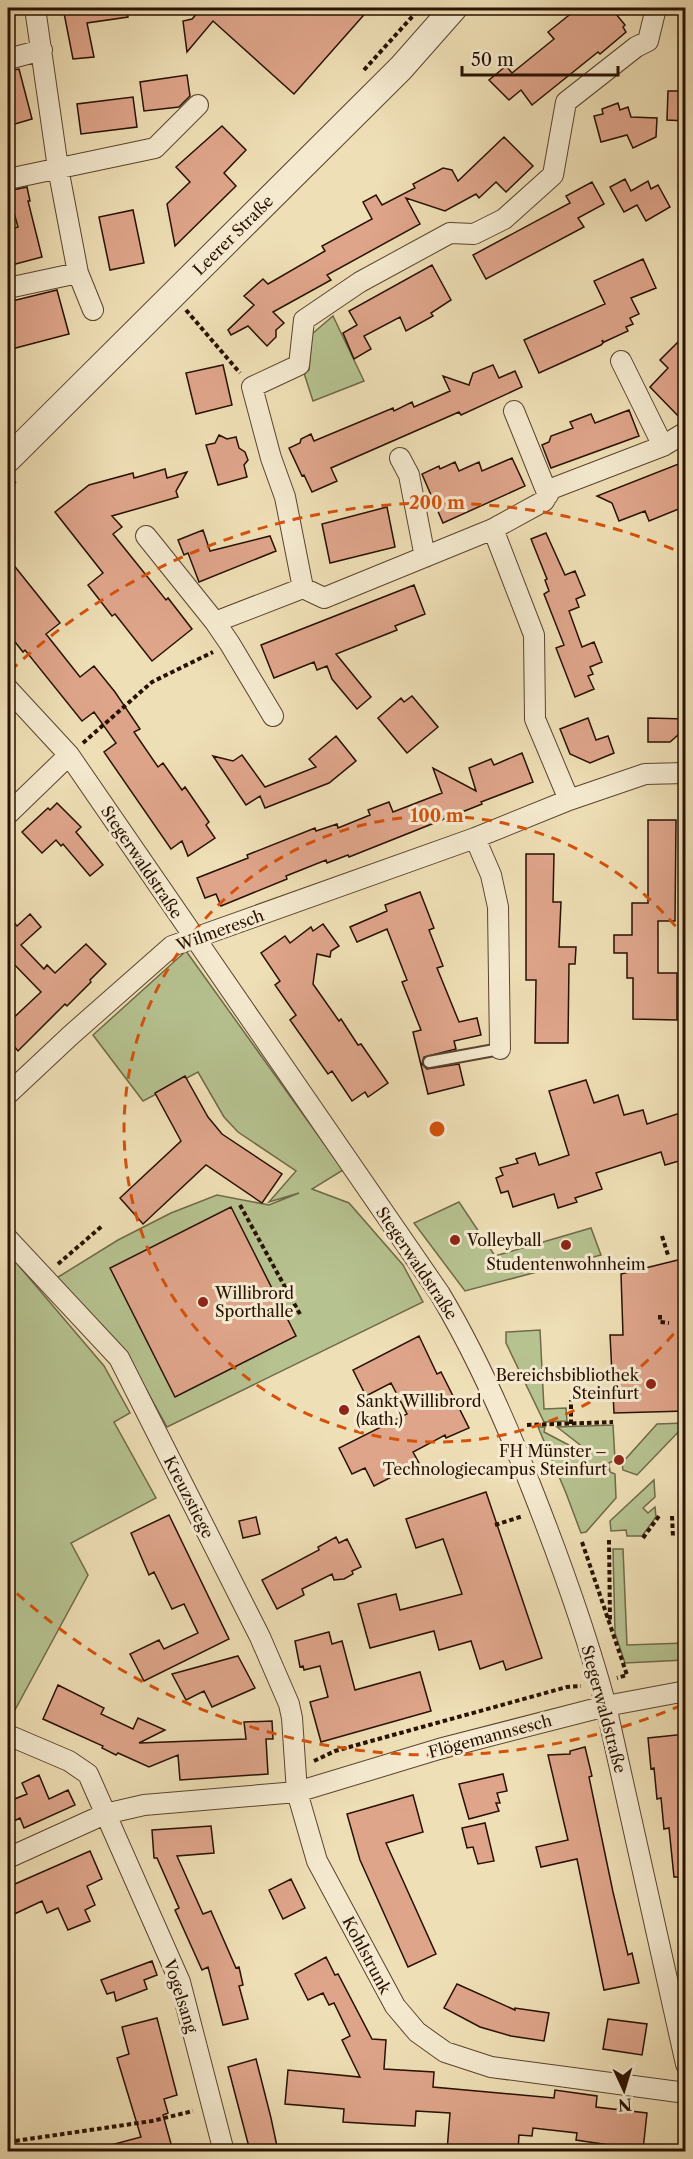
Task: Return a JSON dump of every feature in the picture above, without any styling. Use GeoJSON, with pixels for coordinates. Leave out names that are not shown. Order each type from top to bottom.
{"type":"FeatureCollection","features":[{"type":"Feature","properties":{"kind":"street"},"geometry":{"type":"LineString","coordinates":[[35,8],[58,168],[78,273],[93,310]]}},
{"type":"Feature","properties":{"kind":"street","name":"Leerer Straße"},"geometry":{"type":"LineString","coordinates":[[8,459],[401,68],[454,8]]}},
{"type":"Feature","properties":{"kind":"street"},"geometry":{"type":"LineString","coordinates":[[303,588],[285,497],[271,458],[252,387],[299,365],[304,320],[360,282],[450,233],[474,234],[504,219],[553,175],[567,102],[636,46],[648,41],[656,8]]}},
{"type":"Feature","properties":{"kind":"street"},"geometry":{"type":"LineString","coordinates":[[8,59],[42,50]]}},
{"type":"Feature","properties":{"kind":"street"},"geometry":{"type":"LineString","coordinates":[[8,179],[155,148],[198,105]]}},
{"type":"Feature","properties":{"kind":"street"},"geometry":{"type":"LineString","coordinates":[[8,288],[78,273]]}},
{"type":"Feature","properties":{"kind":"street"},"geometry":{"type":"LineString","coordinates":[[621,361],[663,446]]}},
{"type":"Feature","properties":{"kind":"street"},"geometry":{"type":"LineString","coordinates":[[514,411],[548,495]]}},
{"type":"Feature","properties":{"kind":"street"},"geometry":{"type":"LineString","coordinates":[[215,622],[303,588],[324,598],[493,529],[544,501],[551,489],[663,446],[686,432]]}},
{"type":"Feature","properties":{"kind":"street"},"geometry":{"type":"LineString","coordinates":[[400,458],[409,475],[425,557]]}},
{"type":"Feature","properties":{"kind":"street"},"geometry":{"type":"LineString","coordinates":[[493,529],[534,635],[535,719],[569,800]]}},
{"type":"Feature","properties":{"kind":"street"},"geometry":{"type":"LineString","coordinates":[[146,536],[215,622],[273,716]]}},
{"type":"Feature","properties":{"kind":"street","name":"Stegerwaldstraße"},"geometry":{"type":"LineString","coordinates":[[8,689],[69,755],[441,1294],[461,1330],[505,1425],[540,1510],[600,1684],[686,2064]]}},
{"type":"Feature","properties":{"kind":"street"},"geometry":{"type":"LineString","coordinates":[[8,814],[69,755]]}},
{"type":"Feature","properties":{"kind":"street","name":"Wilmeresch"},"geometry":{"type":"LineString","coordinates":[[8,1094],[172,946],[475,838],[569,800],[645,774],[686,773]]}},
{"type":"Feature","properties":{"kind":"street"},"geometry":{"type":"LineString","coordinates":[[475,838],[491,875],[498,907],[500,1050]]}},
{"type":"Feature","properties":{"kind":"street","name":"Kreuzstiege"},"geometry":{"type":"LineString","coordinates":[[8,1239],[119,1358],[260,1637],[285,1692],[292,1718],[296,1782]]}},
{"type":"Feature","properties":{"kind":"street","name":"Flögemannsesch"},"geometry":{"type":"LineString","coordinates":[[296,1782],[439,1749],[606,1706],[686,1691]]}},
{"type":"Feature","properties":{"kind":"street","name":"Vogelsang"},"geometry":{"type":"LineString","coordinates":[[8,1735],[69,1761],[88,1774],[180,1982],[224,2151]]}},
{"type":"Feature","properties":{"kind":"street"},"geometry":{"type":"LineString","coordinates":[[8,1858],[105,1814],[144,1805],[296,1782]]}},
{"type":"Feature","properties":{"kind":"street","name":"Kohlstrunk"},"geometry":{"type":"LineString","coordinates":[[296,1782],[317,1861],[394,2006],[417,2032],[445,2052],[491,2067],[686,2093]]}},
{"type":"Feature","properties":{"kind":"lane"},"geometry":{"type":"LineString","coordinates":[[429,1062],[500,1050]]}},
{"type":"Feature","properties":{"kind":"path"},"geometry":{"type":"LineString","coordinates":[[173,294],[252,387]]}},
{"type":"Feature","properties":{"kind":"path"},"geometry":{"type":"LineString","coordinates":[[69,755],[152,682],[230,644]]}},
{"type":"Feature","properties":{"kind":"path"},"geometry":{"type":"LineString","coordinates":[[240,1205],[301,1316]]}},
{"type":"Feature","properties":{"kind":"path"},"geometry":{"type":"LineString","coordinates":[[44,1277],[102,1226]]}},
{"type":"Feature","properties":{"kind":"path"},"geometry":{"type":"LineString","coordinates":[[662,1236],[668,1255]]}},
{"type":"Feature","properties":{"kind":"path"},"geometry":{"type":"LineString","coordinates":[[660,1315],[660,1322],[669,1323]]}},
{"type":"Feature","properties":{"kind":"path"},"geometry":{"type":"LineString","coordinates":[[571,1400],[571,1424]]}},
{"type":"Feature","properties":{"kind":"path"},"geometry":{"type":"LineString","coordinates":[[505,1425],[613,1422]]}},
{"type":"Feature","properties":{"kind":"path"},"geometry":{"type":"LineString","coordinates":[[495,1525],[540,1510]]}},
{"type":"Feature","properties":{"kind":"path"},"geometry":{"type":"LineString","coordinates":[[643,1538],[659,1516]]}},
{"type":"Feature","properties":{"kind":"path"},"geometry":{"type":"LineString","coordinates":[[672,1516],[673,1537]]}},
{"type":"Feature","properties":{"kind":"path"},"geometry":{"type":"LineString","coordinates":[[609,1540],[610,1625]]}},
{"type":"Feature","properties":{"kind":"path"},"geometry":{"type":"LineString","coordinates":[[296,1782],[319,1758],[335,1751],[567,1687],[600,1684],[627,1675],[582,1542]]}},
{"type":"Feature","properties":{"kind":"path"},"geometry":{"type":"LineString","coordinates":[[8,2142],[152,2121],[212,2106]]}},
{"type":"Feature","properties":{"kind":"green space"},"geometry":{"type":"Polygon","coordinates":[[[333,316],[364,381],[313,401],[304,373],[309,370],[312,334],[333,316]]]}},
{"type":"Feature","properties":{"kind":"green space"},"geometry":{"type":"Polygon","coordinates":[[[186,951],[343,1170],[312,1189],[349,1203],[403,1265],[423,1302],[167,1427],[126,1353],[55,1279],[118,1240],[171,1213],[217,1195],[269,1205],[299,1193],[269,1202],[296,1171],[238,1132],[224,1117],[198,1072],[143,1101],[93,1035],[186,951]]]}},
{"type":"Feature","properties":{"kind":"green space"},"geometry":{"type":"Polygon","coordinates":[[[459,1202],[495,1256],[591,1228],[601,1255],[465,1291],[414,1223],[459,1202]]]}},
{"type":"Feature","properties":{"kind":"green space"},"geometry":{"type":"Polygon","coordinates":[[[8,1253],[104,1366],[130,1413],[114,1422],[156,1498],[71,1543],[88,1575],[9,1721],[8,1253]]]}},
{"type":"Feature","properties":{"kind":"green space"},"geometry":{"type":"Polygon","coordinates":[[[540,1330],[544,1409],[566,1408],[567,1421],[544,1422],[506,1343],[506,1332],[540,1330]]]}},
{"type":"Feature","properties":{"kind":"green space"},"geometry":{"type":"Polygon","coordinates":[[[685,1423],[637,1475],[623,1470],[622,1463],[657,1424],[685,1423]]]}},
{"type":"Feature","properties":{"kind":"green space"},"geometry":{"type":"Polygon","coordinates":[[[613,1425],[615,1460],[609,1463],[610,1472],[615,1474],[616,1498],[586,1532],[581,1533],[538,1427],[545,1427],[544,1432],[582,1452],[584,1448],[557,1427],[613,1425]]]}},
{"type":"Feature","properties":{"kind":"green space"},"geometry":{"type":"Polygon","coordinates":[[[654,1480],[655,1497],[643,1508],[648,1513],[655,1507],[656,1517],[642,1536],[627,1536],[626,1530],[611,1531],[610,1521],[654,1480]]]}},
{"type":"Feature","properties":{"kind":"green space"},"geometry":{"type":"Polygon","coordinates":[[[613,1549],[623,1549],[627,1645],[685,1643],[685,1660],[625,1663],[615,1633],[613,1549]]]}},
{"type":"Feature","properties":{"kind":"building"},"geometry":{"type":"Polygon","coordinates":[[[63,8],[127,8],[128,17],[87,23],[94,57],[73,59],[63,8]]]}},
{"type":"Feature","properties":{"kind":"building"},"geometry":{"type":"Polygon","coordinates":[[[197,8],[370,8],[294,94],[213,21],[187,52],[183,21],[192,19],[200,10],[197,8]]]}},
{"type":"Feature","properties":{"kind":"building"},"geometry":{"type":"Polygon","coordinates":[[[578,8],[611,8],[625,25],[623,27],[626,32],[532,105],[521,90],[509,100],[489,80],[506,66],[512,73],[554,39],[548,32],[578,8]]]}},
{"type":"Feature","properties":{"kind":"building"},"geometry":{"type":"Polygon","coordinates":[[[19,69],[32,119],[8,126],[8,71],[19,69]]]}},
{"type":"Feature","properties":{"kind":"building"},"geometry":{"type":"Polygon","coordinates":[[[187,75],[190,96],[179,107],[144,111],[140,82],[187,75]]]}},
{"type":"Feature","properties":{"kind":"building"},"geometry":{"type":"Polygon","coordinates":[[[668,91],[686,91],[686,121],[667,120],[668,91]]]}},
{"type":"Feature","properties":{"kind":"building"},"geometry":{"type":"Polygon","coordinates":[[[133,97],[137,127],[81,134],[77,104],[133,97]]]}},
{"type":"Feature","properties":{"kind":"building"},"geometry":{"type":"Polygon","coordinates":[[[618,103],[620,110],[628,107],[631,117],[657,118],[656,137],[633,148],[627,135],[601,142],[594,116],[603,114],[602,109],[618,103]]]}},
{"type":"Feature","properties":{"kind":"building"},"geometry":{"type":"Polygon","coordinates":[[[222,126],[246,150],[224,173],[236,186],[175,246],[167,204],[190,182],[176,167],[222,126]]]}},
{"type":"Feature","properties":{"kind":"building"},"geometry":{"type":"Polygon","coordinates":[[[504,137],[533,166],[506,192],[496,182],[479,198],[476,194],[445,211],[406,198],[420,224],[327,275],[331,280],[273,312],[284,323],[276,330],[276,337],[267,346],[248,326],[231,335],[228,330],[254,305],[244,296],[263,279],[268,284],[325,251],[322,246],[372,219],[363,202],[376,195],[382,205],[415,188],[413,184],[443,168],[452,170],[458,181],[504,137]]]}},
{"type":"Feature","properties":{"kind":"building"},"geometry":{"type":"Polygon","coordinates":[[[625,179],[631,191],[648,181],[651,189],[658,185],[670,207],[646,221],[637,205],[624,212],[610,187],[625,179]]]}},
{"type":"Feature","properties":{"kind":"building"},"geometry":{"type":"Polygon","coordinates":[[[592,182],[604,204],[578,218],[584,227],[486,279],[473,255],[570,203],[566,196],[592,182]]]}},
{"type":"Feature","properties":{"kind":"building"},"geometry":{"type":"Polygon","coordinates":[[[27,187],[30,201],[28,201],[42,257],[8,266],[8,230],[18,227],[8,191],[27,187]]]}},
{"type":"Feature","properties":{"kind":"building"},"geometry":{"type":"Polygon","coordinates":[[[133,210],[144,263],[110,270],[99,217],[133,210]]]}},
{"type":"Feature","properties":{"kind":"building"},"geometry":{"type":"Polygon","coordinates":[[[643,259],[656,288],[631,298],[639,314],[630,318],[633,324],[626,327],[628,331],[604,342],[602,340],[601,345],[539,373],[524,340],[605,304],[594,281],[643,259]]]}},
{"type":"Feature","properties":{"kind":"building"},"geometry":{"type":"Polygon","coordinates":[[[432,265],[451,300],[431,313],[433,316],[406,331],[400,317],[364,336],[371,349],[354,359],[343,333],[357,325],[349,311],[432,265]]]}},
{"type":"Feature","properties":{"kind":"building"},"geometry":{"type":"Polygon","coordinates":[[[57,290],[69,334],[8,350],[8,302],[57,290]]]}},
{"type":"Feature","properties":{"kind":"building"},"geometry":{"type":"Polygon","coordinates":[[[686,334],[686,398],[682,401],[682,420],[650,387],[668,368],[660,360],[686,334]]]}},
{"type":"Feature","properties":{"kind":"building"},"geometry":{"type":"Polygon","coordinates":[[[223,365],[232,405],[196,414],[186,373],[223,365]]]}},
{"type":"Feature","properties":{"kind":"building"},"geometry":{"type":"Polygon","coordinates":[[[493,365],[499,378],[515,371],[522,387],[461,415],[459,412],[331,468],[337,481],[312,492],[289,448],[300,443],[301,439],[311,434],[314,441],[393,408],[394,411],[412,402],[414,407],[450,391],[443,376],[469,385],[473,373],[493,365]]]}},
{"type":"Feature","properties":{"kind":"building"},"geometry":{"type":"Polygon","coordinates":[[[629,410],[639,436],[551,468],[542,445],[549,442],[551,436],[573,428],[570,422],[591,414],[595,423],[629,410]]]}},
{"type":"Feature","properties":{"kind":"building"},"geometry":{"type":"Polygon","coordinates":[[[219,435],[227,439],[236,437],[239,448],[245,452],[248,460],[244,465],[247,477],[218,485],[206,445],[215,443],[219,435]]]}},
{"type":"Feature","properties":{"kind":"building"},"geometry":{"type":"Polygon","coordinates":[[[512,458],[525,486],[443,523],[422,474],[455,462],[459,471],[479,462],[482,471],[512,458]]]}},
{"type":"Feature","properties":{"kind":"building"},"geometry":{"type":"Polygon","coordinates":[[[686,461],[686,506],[649,521],[645,511],[619,521],[612,503],[597,496],[686,461]]]}},
{"type":"Feature","properties":{"kind":"building"},"geometry":{"type":"Polygon","coordinates":[[[165,469],[167,478],[187,472],[176,491],[178,497],[112,516],[122,527],[113,534],[192,629],[152,661],[115,614],[112,616],[88,585],[103,573],[55,512],[89,485],[133,473],[134,478],[165,469]]]}},
{"type":"Feature","properties":{"kind":"building"},"geometry":{"type":"Polygon","coordinates":[[[387,507],[395,547],[330,563],[322,524],[387,507]]]}},
{"type":"Feature","properties":{"kind":"building"},"geometry":{"type":"Polygon","coordinates":[[[203,530],[210,551],[270,536],[276,551],[199,582],[188,553],[184,555],[178,540],[203,530]]]}},
{"type":"Feature","properties":{"kind":"building"},"geometry":{"type":"Polygon","coordinates":[[[546,533],[565,575],[575,571],[585,595],[576,599],[579,607],[569,611],[582,647],[594,642],[602,662],[590,667],[593,674],[588,676],[594,689],[575,697],[556,648],[564,645],[544,594],[549,591],[545,580],[547,579],[531,539],[546,533]]]}},
{"type":"Feature","properties":{"kind":"building"},"geometry":{"type":"Polygon","coordinates":[[[8,558],[60,623],[46,634],[80,677],[94,666],[140,729],[134,732],[158,767],[163,763],[182,790],[185,787],[209,822],[206,825],[215,838],[188,856],[182,841],[171,849],[104,752],[116,743],[94,712],[82,721],[25,650],[23,652],[8,633],[8,558]]]}},
{"type":"Feature","properties":{"kind":"building"},"geometry":{"type":"Polygon","coordinates":[[[414,585],[425,614],[395,626],[397,630],[336,654],[371,697],[357,709],[332,679],[327,666],[317,670],[314,662],[274,678],[261,645],[414,585]]]}},
{"type":"Feature","properties":{"kind":"building"},"geometry":{"type":"Polygon","coordinates":[[[412,696],[438,727],[407,753],[378,718],[401,698],[404,702],[412,696]]]}},
{"type":"Feature","properties":{"kind":"building"},"geometry":{"type":"Polygon","coordinates":[[[588,718],[596,740],[608,736],[614,753],[590,763],[570,754],[560,729],[588,718]]]}},
{"type":"Feature","properties":{"kind":"building"},"geometry":{"type":"Polygon","coordinates":[[[648,718],[686,719],[686,728],[670,742],[648,742],[648,718]]]}},
{"type":"Feature","properties":{"kind":"building"},"geometry":{"type":"Polygon","coordinates":[[[336,736],[356,761],[329,783],[265,808],[260,796],[246,805],[213,756],[233,761],[242,755],[265,787],[316,767],[309,759],[336,736]]]}},
{"type":"Feature","properties":{"kind":"building"},"geometry":{"type":"Polygon","coordinates":[[[522,753],[533,782],[349,857],[348,855],[327,863],[326,860],[221,906],[216,894],[205,898],[197,878],[248,858],[247,855],[315,828],[316,831],[337,824],[338,828],[370,815],[368,810],[389,802],[393,812],[442,793],[433,768],[476,791],[469,768],[491,759],[494,765],[522,753]]]}},
{"type":"Feature","properties":{"kind":"building"},"geometry":{"type":"Polygon","coordinates":[[[57,803],[81,827],[76,832],[103,865],[90,876],[63,844],[61,846],[56,840],[42,853],[22,832],[48,808],[50,810],[57,803]]]}},
{"type":"Feature","properties":{"kind":"building"},"geometry":{"type":"Polygon","coordinates":[[[648,820],[676,820],[675,921],[658,921],[658,973],[677,973],[677,1020],[633,1019],[633,978],[627,978],[627,953],[614,953],[614,935],[632,935],[632,903],[648,903],[648,820]]]}},
{"type":"Feature","properties":{"kind":"building"},"geometry":{"type":"Polygon","coordinates":[[[526,854],[554,854],[553,902],[561,902],[559,947],[576,947],[575,964],[569,964],[568,1043],[535,1043],[536,980],[526,980],[526,854]]]}},
{"type":"Feature","properties":{"kind":"building"},"geometry":{"type":"Polygon","coordinates":[[[420,892],[434,928],[429,930],[443,966],[437,968],[459,1022],[477,1018],[481,1035],[454,1041],[456,1049],[424,1057],[422,1064],[427,1069],[459,1064],[464,1085],[428,1094],[413,1032],[421,1030],[402,982],[407,980],[387,929],[357,942],[350,927],[387,911],[385,905],[420,892]]]}},
{"type":"Feature","properties":{"kind":"building"},"geometry":{"type":"Polygon","coordinates":[[[30,914],[41,927],[21,945],[44,969],[47,965],[55,973],[86,944],[106,964],[67,1006],[65,1004],[18,1051],[8,1039],[8,1023],[41,992],[8,958],[8,916],[17,926],[30,914]]]}},
{"type":"Feature","properties":{"kind":"building"},"geometry":{"type":"Polygon","coordinates":[[[323,924],[339,946],[331,951],[330,957],[317,954],[313,984],[358,1045],[361,1044],[388,1083],[368,1097],[365,1092],[352,1101],[332,1071],[328,1074],[290,1020],[296,1015],[275,985],[280,981],[261,953],[285,936],[290,943],[311,927],[313,931],[323,924]]]}},
{"type":"Feature","properties":{"kind":"building"},"geometry":{"type":"Polygon","coordinates":[[[185,1076],[208,1117],[222,1134],[282,1174],[262,1203],[206,1165],[143,1224],[120,1198],[181,1141],[155,1093],[185,1076]]]}},
{"type":"Feature","properties":{"kind":"building","name":"Studentenwohnheim"},"geometry":{"type":"Polygon","coordinates":[[[586,1080],[594,1103],[618,1095],[624,1115],[643,1110],[647,1124],[686,1111],[686,1159],[665,1165],[661,1152],[596,1173],[602,1189],[575,1198],[577,1202],[558,1208],[554,1194],[513,1207],[508,1191],[501,1193],[496,1178],[503,1175],[500,1168],[518,1163],[516,1159],[535,1153],[539,1165],[569,1155],[549,1091],[586,1080]]]}},
{"type":"Feature","properties":{"kind":"building","name":"Willibrord Sporthalle"},"geometry":{"type":"Polygon","coordinates":[[[231,1207],[296,1336],[175,1397],[110,1268],[231,1207]]]}},
{"type":"Feature","properties":{"kind":"building"},"geometry":{"type":"Polygon","coordinates":[[[686,1258],[686,1411],[614,1413],[610,1335],[623,1335],[621,1274],[686,1258]]]}},
{"type":"Feature","properties":{"kind":"building"},"geometry":{"type":"Polygon","coordinates":[[[419,1336],[437,1374],[441,1372],[469,1428],[446,1438],[445,1435],[413,1452],[419,1463],[374,1486],[365,1468],[352,1474],[339,1448],[407,1414],[391,1383],[366,1396],[353,1370],[419,1336]]]}},
{"type":"Feature","properties":{"kind":"building"},"geometry":{"type":"Polygon","coordinates":[[[486,1492],[542,1658],[506,1670],[503,1661],[480,1669],[471,1641],[439,1650],[434,1631],[370,1648],[358,1604],[396,1594],[400,1610],[462,1594],[443,1539],[416,1548],[406,1519],[486,1492]]]}},
{"type":"Feature","properties":{"kind":"building"},"geometry":{"type":"Polygon","coordinates":[[[169,1515],[229,1639],[144,1681],[130,1654],[159,1640],[164,1649],[198,1633],[184,1604],[172,1609],[154,1572],[149,1575],[131,1533],[169,1515]]]}},
{"type":"Feature","properties":{"kind":"building"},"geometry":{"type":"Polygon","coordinates":[[[256,1517],[260,1534],[243,1538],[239,1521],[256,1517]]]}},
{"type":"Feature","properties":{"kind":"building"},"geometry":{"type":"Polygon","coordinates":[[[336,1537],[339,1543],[347,1539],[361,1567],[352,1571],[353,1574],[344,1579],[334,1580],[332,1574],[302,1589],[304,1595],[277,1609],[262,1580],[319,1550],[318,1547],[336,1537]]]}},
{"type":"Feature","properties":{"kind":"building"},"geometry":{"type":"Polygon","coordinates":[[[329,1632],[332,1644],[342,1641],[355,1690],[420,1672],[431,1711],[321,1742],[310,1702],[328,1697],[320,1666],[304,1670],[303,1666],[300,1667],[295,1641],[329,1632]]]}},
{"type":"Feature","properties":{"kind":"building"},"geometry":{"type":"Polygon","coordinates":[[[238,1656],[255,1688],[212,1707],[204,1691],[186,1700],[172,1674],[238,1656]]]}},
{"type":"Feature","properties":{"kind":"building"},"geometry":{"type":"Polygon","coordinates":[[[58,1685],[104,1708],[101,1714],[133,1729],[138,1718],[165,1730],[139,1743],[246,1739],[244,1722],[272,1721],[273,1739],[266,1739],[268,1774],[180,1780],[178,1755],[149,1767],[118,1753],[116,1755],[102,1748],[103,1746],[43,1719],[58,1685]]]}},
{"type":"Feature","properties":{"kind":"building"},"geometry":{"type":"Polygon","coordinates":[[[686,1734],[686,1877],[674,1877],[669,1828],[664,1829],[661,1798],[657,1799],[648,1738],[686,1734]]]}},
{"type":"Feature","properties":{"kind":"building"},"geometry":{"type":"Polygon","coordinates":[[[585,1747],[613,1892],[628,1955],[632,1953],[639,1983],[604,1990],[577,1859],[541,1867],[536,1847],[568,1840],[548,1755],[570,1754],[570,1751],[585,1747]]]}},
{"type":"Feature","properties":{"kind":"building"},"geometry":{"type":"Polygon","coordinates":[[[503,1774],[507,1791],[497,1793],[500,1803],[496,1803],[499,1811],[469,1819],[459,1784],[503,1774]]]}},
{"type":"Feature","properties":{"kind":"building"},"geometry":{"type":"Polygon","coordinates":[[[39,1775],[49,1799],[68,1790],[75,1805],[24,1828],[20,1818],[8,1824],[8,1805],[13,1803],[12,1800],[27,1794],[22,1783],[39,1775]]]}},
{"type":"Feature","properties":{"kind":"building"},"geometry":{"type":"Polygon","coordinates":[[[413,1795],[423,1832],[386,1843],[436,1954],[408,1967],[360,1860],[347,1814],[413,1795]]]}},
{"type":"Feature","properties":{"kind":"building"},"geometry":{"type":"Polygon","coordinates":[[[485,1823],[494,1861],[478,1864],[473,1847],[467,1848],[462,1828],[485,1823]]]}},
{"type":"Feature","properties":{"kind":"building"},"geometry":{"type":"Polygon","coordinates":[[[211,1826],[214,1853],[177,1856],[203,1914],[211,1911],[236,1968],[239,1967],[243,1985],[239,1986],[248,2019],[223,2025],[208,1967],[202,1970],[175,1910],[179,1908],[157,1858],[154,1858],[152,1830],[211,1826]]]}},
{"type":"Feature","properties":{"kind":"building"},"geometry":{"type":"Polygon","coordinates":[[[90,1851],[102,1879],[87,1886],[95,1905],[85,1910],[90,1921],[68,1930],[58,1908],[47,1913],[42,1901],[8,1917],[8,1887],[90,1851]]]}},
{"type":"Feature","properties":{"kind":"building"},"geometry":{"type":"Polygon","coordinates":[[[291,1879],[305,1908],[283,1919],[269,1890],[291,1879]]]}},
{"type":"Feature","properties":{"kind":"building"},"geometry":{"type":"Polygon","coordinates":[[[326,1957],[335,1975],[338,1974],[372,2039],[386,2040],[384,2069],[434,2072],[433,2087],[554,2098],[555,2090],[597,2096],[596,2107],[647,2113],[643,2150],[576,2140],[577,2133],[533,2128],[532,2136],[519,2135],[518,2151],[447,2151],[450,2113],[416,2111],[415,2126],[375,2124],[343,2122],[344,2109],[285,2104],[288,2070],[360,2077],[342,2040],[350,2036],[334,2003],[329,2005],[323,1993],[308,2000],[295,1974],[326,1957]]]}},
{"type":"Feature","properties":{"kind":"building"},"geometry":{"type":"Polygon","coordinates":[[[152,1961],[157,1975],[144,1980],[147,1989],[116,2001],[114,1992],[107,1994],[101,1980],[152,1961]]]}},
{"type":"Feature","properties":{"kind":"building"},"geometry":{"type":"Polygon","coordinates":[[[457,1984],[515,2010],[515,2008],[549,2013],[544,2041],[511,2036],[480,2027],[444,2008],[457,1984]]]}},
{"type":"Feature","properties":{"kind":"building"},"geometry":{"type":"Polygon","coordinates":[[[157,2018],[177,2095],[164,2099],[168,2113],[163,2115],[173,2151],[108,2151],[107,2146],[141,2137],[117,2058],[129,2054],[122,2027],[157,2018]]]}},
{"type":"Feature","properties":{"kind":"building"},"geometry":{"type":"Polygon","coordinates":[[[608,2019],[647,2024],[642,2055],[603,2049],[608,2019]]]}},
{"type":"Feature","properties":{"kind":"building"},"geometry":{"type":"Polygon","coordinates":[[[256,2059],[278,2151],[250,2151],[228,2067],[256,2059]]]}},
{"type":"Feature","properties":{"kind":"place","name":"Volleyball"},"geometry":{"type":"Point","coordinates":[455,1240]}},
{"type":"Feature","properties":{"kind":"place","name":"Studentenwohnheim"},"geometry":{"type":"Point","coordinates":[566,1245]}},
{"type":"Feature","properties":{"kind":"place","name":"Willibrord Sporthalle"},"geometry":{"type":"Point","coordinates":[203,1302]}},
{"type":"Feature","properties":{"kind":"place","name":"Bereichsbibliothek Steinfurt"},"geometry":{"type":"Point","coordinates":[651,1384]}},
{"type":"Feature","properties":{"kind":"place","name":"Sankt Willibrord (kath.)"},"geometry":{"type":"Point","coordinates":[344,1410]}},
{"type":"Feature","properties":{"kind":"place","name":"FH Münster – Technologiecampus Steinfurt"},"geometry":{"type":"Point","coordinates":[619,1460]}}]}
